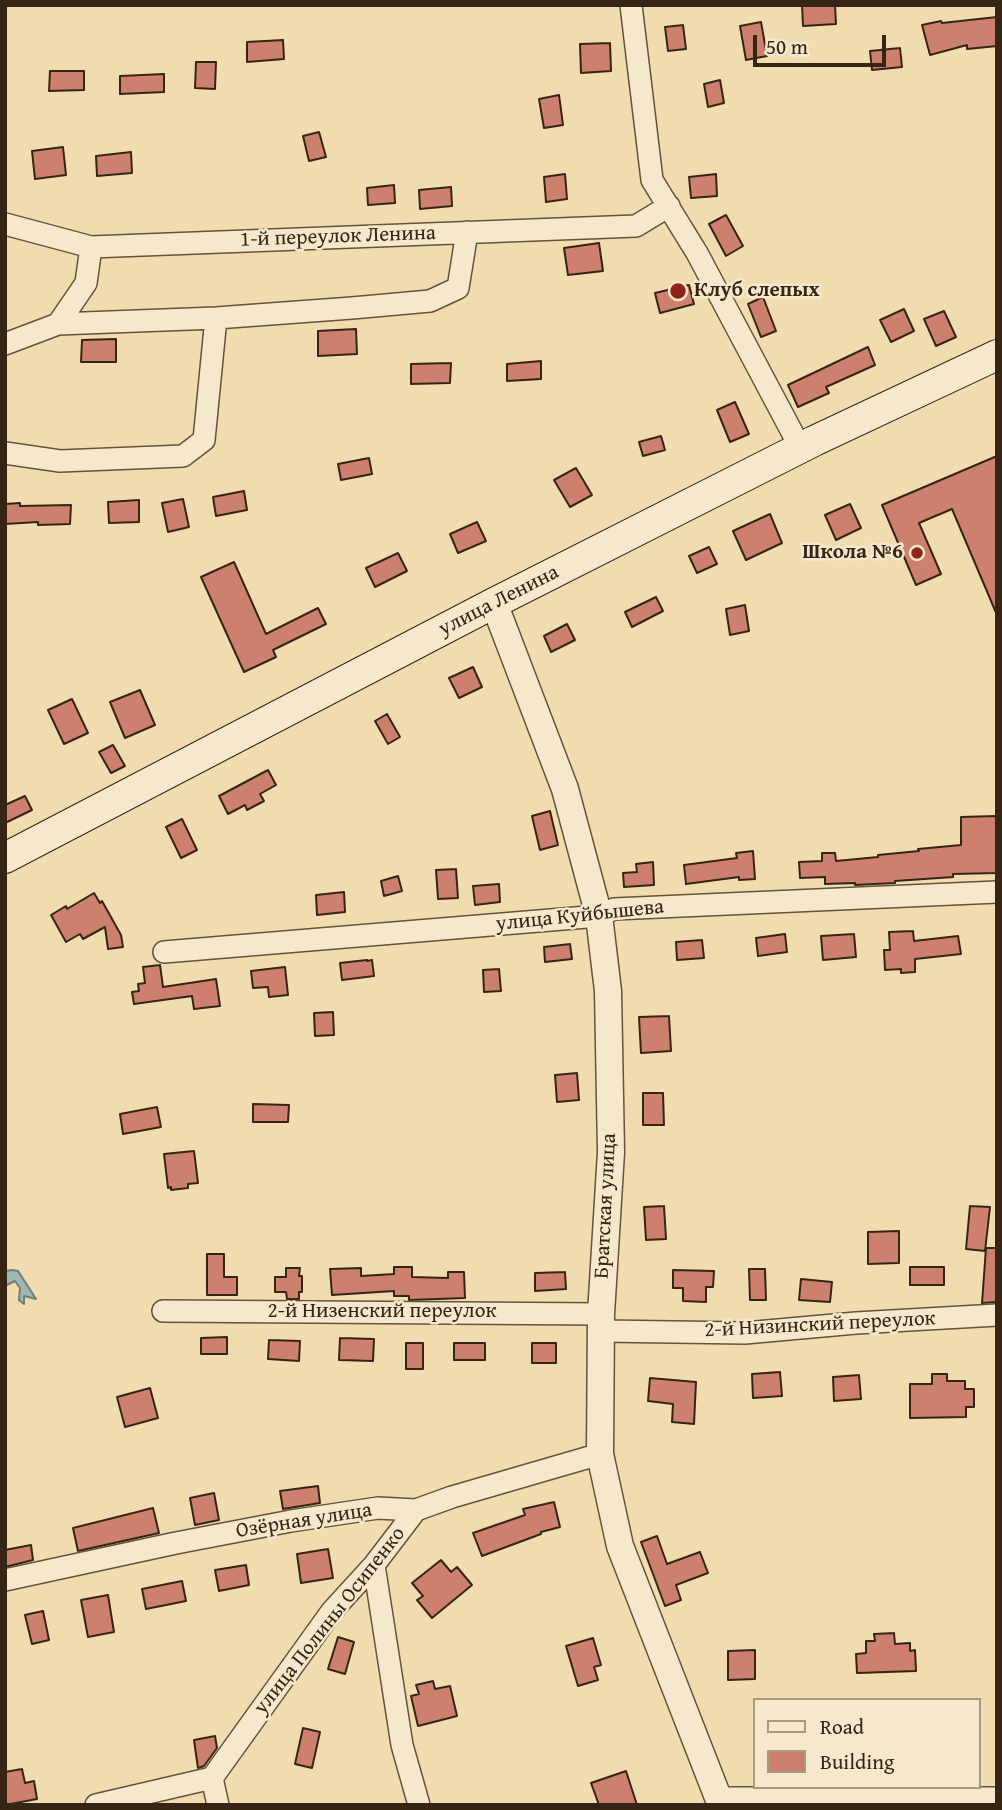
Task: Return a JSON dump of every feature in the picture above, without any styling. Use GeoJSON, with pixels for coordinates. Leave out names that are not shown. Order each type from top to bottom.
{"type":"FeatureCollection","features":[{"type":"Feature","properties":{"kind":"main road","name":"улица Ленина"},"geometry":{"type":"LineString","coordinates":[[5,858],[494,603],[801,449],[997,355]]}},
{"type":"Feature","properties":{"kind":"street"},"geometry":{"type":"LineString","coordinates":[[631,5],[652,180],[697,253],[801,449]]}},
{"type":"Feature","properties":{"kind":"street","name":"1-й переулок Ленина"},"geometry":{"type":"LineString","coordinates":[[5,224],[91,247],[636,226],[669,205]]}},
{"type":"Feature","properties":{"kind":"street"},"geometry":{"type":"LineString","coordinates":[[5,344],[58,324],[216,318],[430,300],[458,288],[467,232]]}},
{"type":"Feature","properties":{"kind":"street"},"geometry":{"type":"LineString","coordinates":[[58,324],[86,284],[91,247]]}},
{"type":"Feature","properties":{"kind":"street"},"geometry":{"type":"LineString","coordinates":[[5,453],[60,461],[183,456],[204,440],[216,318]]}},
{"type":"Feature","properties":{"kind":"street","name":"Братская улица"},"geometry":{"type":"LineString","coordinates":[[494,603],[565,789],[599,916],[608,991],[611,1152],[601,1322],[600,1454],[620,1546],[720,1801]]}},
{"type":"Feature","properties":{"kind":"street","name":"улица Куйбышева"},"geometry":{"type":"LineString","coordinates":[[164,952],[599,916],[614,909],[997,892]]}},
{"type":"Feature","properties":{"kind":"street","name":"2-й Низенский переулок"},"geometry":{"type":"LineString","coordinates":[[163,1311],[601,1322]]}},
{"type":"Feature","properties":{"kind":"street","name":"2-й Низинский переулок"},"geometry":{"type":"LineString","coordinates":[[601,1322],[745,1334],[856,1323],[997,1315]]}},
{"type":"Feature","properties":{"kind":"street","name":"Озёрная улица"},"geometry":{"type":"LineString","coordinates":[[5,1580],[291,1521],[378,1508],[416,1510],[600,1454]]}},
{"type":"Feature","properties":{"kind":"street","name":"улица Полины Осипенко"},"geometry":{"type":"LineString","coordinates":[[212,1778],[332,1611],[374,1565],[416,1510]]}},
{"type":"Feature","properties":{"kind":"street"},"geometry":{"type":"LineString","coordinates":[[374,1565],[402,1745],[419,1805]]}},
{"type":"Feature","properties":{"kind":"street"},"geometry":{"type":"LineString","coordinates":[[96,1805],[212,1778],[218,1805]]}},
{"type":"Feature","properties":{"kind":"street"},"geometry":{"type":"LineString","coordinates":[[720,1801],[997,1798]]}},
{"type":"Feature","properties":{"kind":"water"},"geometry":{"type":"Polygon","coordinates":[[[5,1271],[18,1271],[36,1299],[24,1296],[24,1304],[19,1300],[20,1288],[15,1281],[5,1286],[5,1271]]]}},
{"type":"Feature","properties":{"kind":"building"},"geometry":{"type":"Polygon","coordinates":[[[802,5],[835,5],[836,24],[803,26],[802,5]]]}},
{"type":"Feature","properties":{"kind":"building"},"geometry":{"type":"Polygon","coordinates":[[[997,17],[997,46],[967,49],[967,45],[930,55],[922,25],[997,17]]]}},
{"type":"Feature","properties":{"kind":"building"},"geometry":{"type":"Polygon","coordinates":[[[761,22],[767,56],[746,60],[740,26],[761,22]]]}},
{"type":"Feature","properties":{"kind":"building"},"geometry":{"type":"Polygon","coordinates":[[[683,25],[686,49],[668,51],[665,27],[683,25]]]}},
{"type":"Feature","properties":{"kind":"building"},"geometry":{"type":"Polygon","coordinates":[[[283,40],[284,59],[247,62],[247,42],[283,40]]]}},
{"type":"Feature","properties":{"kind":"building"},"geometry":{"type":"Polygon","coordinates":[[[610,43],[611,71],[581,73],[580,44],[610,43]]]}},
{"type":"Feature","properties":{"kind":"building"},"geometry":{"type":"Polygon","coordinates":[[[900,48],[902,67],[872,70],[870,51],[900,48]]]}},
{"type":"Feature","properties":{"kind":"building"},"geometry":{"type":"Polygon","coordinates":[[[196,62],[216,62],[215,89],[195,88],[196,62]]]}},
{"type":"Feature","properties":{"kind":"building"},"geometry":{"type":"Polygon","coordinates":[[[50,71],[84,71],[84,90],[49,91],[50,71]]]}},
{"type":"Feature","properties":{"kind":"building"},"geometry":{"type":"Polygon","coordinates":[[[164,74],[164,92],[120,94],[120,76],[164,74]]]}},
{"type":"Feature","properties":{"kind":"building"},"geometry":{"type":"Polygon","coordinates":[[[720,80],[724,103],[708,107],[704,84],[720,80]]]}},
{"type":"Feature","properties":{"kind":"building"},"geometry":{"type":"Polygon","coordinates":[[[559,95],[563,125],[544,128],[539,99],[559,95]]]}},
{"type":"Feature","properties":{"kind":"building"},"geometry":{"type":"Polygon","coordinates":[[[319,132],[326,157],[309,161],[303,136],[319,132]]]}},
{"type":"Feature","properties":{"kind":"building"},"geometry":{"type":"Polygon","coordinates":[[[63,147],[66,175],[35,179],[32,151],[63,147]]]}},
{"type":"Feature","properties":{"kind":"building"},"geometry":{"type":"Polygon","coordinates":[[[131,152],[132,173],[97,176],[96,156],[131,152]]]}},
{"type":"Feature","properties":{"kind":"building"},"geometry":{"type":"Polygon","coordinates":[[[565,174],[567,199],[546,202],[544,177],[565,174]]]}},
{"type":"Feature","properties":{"kind":"building"},"geometry":{"type":"Polygon","coordinates":[[[716,174],[717,196],[691,198],[689,177],[716,174]]]}},
{"type":"Feature","properties":{"kind":"building"},"geometry":{"type":"Polygon","coordinates":[[[394,185],[395,203],[368,205],[367,188],[394,185]]]}},
{"type":"Feature","properties":{"kind":"building"},"geometry":{"type":"Polygon","coordinates":[[[451,187],[452,206],[420,209],[419,190],[451,187]]]}},
{"type":"Feature","properties":{"kind":"building"},"geometry":{"type":"Polygon","coordinates":[[[726,215],[743,246],[726,256],[709,224],[726,215]]]}},
{"type":"Feature","properties":{"kind":"building"},"geometry":{"type":"Polygon","coordinates":[[[599,243],[603,271],[568,275],[564,248],[599,243]]]}},
{"type":"Feature","properties":{"kind":"building"},"geometry":{"type":"Polygon","coordinates":[[[689,285],[694,304],[660,313],[655,293],[689,285]]]}},
{"type":"Feature","properties":{"kind":"building"},"geometry":{"type":"Polygon","coordinates":[[[763,297],[776,331],[761,337],[748,304],[763,297]]]}},
{"type":"Feature","properties":{"kind":"building"},"geometry":{"type":"Polygon","coordinates":[[[904,309],[914,331],[891,342],[880,320],[904,309]]]}},
{"type":"Feature","properties":{"kind":"building"},"geometry":{"type":"Polygon","coordinates":[[[944,311],[956,337],[936,346],[924,319],[944,311]]]}},
{"type":"Feature","properties":{"kind":"building"},"geometry":{"type":"Polygon","coordinates":[[[356,329],[357,354],[318,356],[318,331],[356,329]]]}},
{"type":"Feature","properties":{"kind":"building"},"geometry":{"type":"Polygon","coordinates":[[[116,339],[116,362],[81,362],[82,340],[116,339]]]}},
{"type":"Feature","properties":{"kind":"building"},"geometry":{"type":"Polygon","coordinates":[[[868,347],[875,365],[826,387],[829,393],[798,407],[788,385],[868,347]]]}},
{"type":"Feature","properties":{"kind":"building"},"geometry":{"type":"Polygon","coordinates":[[[541,361],[541,379],[507,381],[507,364],[541,361]]]}},
{"type":"Feature","properties":{"kind":"building"},"geometry":{"type":"Polygon","coordinates":[[[451,363],[450,383],[411,384],[411,364],[451,363]]]}},
{"type":"Feature","properties":{"kind":"building"},"geometry":{"type":"Polygon","coordinates":[[[735,402],[749,434],[730,442],[717,410],[735,402]]]}},
{"type":"Feature","properties":{"kind":"building"},"geometry":{"type":"Polygon","coordinates":[[[661,436],[665,450],[643,456],[639,442],[661,436]]]}},
{"type":"Feature","properties":{"kind":"building","name":"Школа №6"},"geometry":{"type":"Polygon","coordinates":[[[997,456],[997,615],[952,509],[919,523],[941,574],[916,585],[882,505],[997,456]]]}},
{"type":"Feature","properties":{"kind":"building"},"geometry":{"type":"Polygon","coordinates":[[[369,458],[372,474],[341,480],[338,464],[369,458]]]}},
{"type":"Feature","properties":{"kind":"building"},"geometry":{"type":"Polygon","coordinates":[[[576,468],[592,495],[570,507],[554,480],[576,468]]]}},
{"type":"Feature","properties":{"kind":"building"},"geometry":{"type":"Polygon","coordinates":[[[244,491],[247,510],[216,516],[213,497],[244,491]]]}},
{"type":"Feature","properties":{"kind":"building"},"geometry":{"type":"Polygon","coordinates":[[[183,499],[189,527],[168,532],[162,503],[183,499]]]}},
{"type":"Feature","properties":{"kind":"building"},"geometry":{"type":"Polygon","coordinates":[[[139,500],[139,522],[109,523],[108,502],[139,500]]]}},
{"type":"Feature","properties":{"kind":"building"},"geometry":{"type":"Polygon","coordinates":[[[20,503],[20,506],[71,505],[70,524],[5,524],[5,504],[20,503]]]}},
{"type":"Feature","properties":{"kind":"building"},"geometry":{"type":"Polygon","coordinates":[[[850,504],[861,528],[836,540],[825,515],[850,504]]]}},
{"type":"Feature","properties":{"kind":"building"},"geometry":{"type":"Polygon","coordinates":[[[770,514],[782,543],[746,560],[733,531],[770,514]]]}},
{"type":"Feature","properties":{"kind":"building"},"geometry":{"type":"Polygon","coordinates":[[[477,522],[486,541],[458,553],[450,534],[477,522]]]}},
{"type":"Feature","properties":{"kind":"building"},"geometry":{"type":"Polygon","coordinates":[[[709,547],[717,564],[697,573],[689,556],[709,547]]]}},
{"type":"Feature","properties":{"kind":"building"},"geometry":{"type":"Polygon","coordinates":[[[398,553],[407,571],[375,587],[366,568],[398,553]]]}},
{"type":"Feature","properties":{"kind":"building"},"geometry":{"type":"Polygon","coordinates":[[[234,562],[266,634],[318,608],[326,624],[273,650],[276,657],[244,672],[201,577],[234,562]]]}},
{"type":"Feature","properties":{"kind":"building"},"geometry":{"type":"Polygon","coordinates":[[[656,597],[663,611],[632,627],[625,612],[656,597]]]}},
{"type":"Feature","properties":{"kind":"building"},"geometry":{"type":"Polygon","coordinates":[[[745,605],[749,631],[730,635],[726,609],[745,605]]]}},
{"type":"Feature","properties":{"kind":"building"},"geometry":{"type":"Polygon","coordinates":[[[567,624],[575,640],[551,652],[544,636],[567,624]]]}},
{"type":"Feature","properties":{"kind":"building"},"geometry":{"type":"Polygon","coordinates":[[[473,667],[482,687],[459,698],[449,678],[473,667]]]}},
{"type":"Feature","properties":{"kind":"building"},"geometry":{"type":"Polygon","coordinates":[[[140,690],[155,725],[125,738],[110,702],[140,690]]]}},
{"type":"Feature","properties":{"kind":"building"},"geometry":{"type":"Polygon","coordinates":[[[72,699],[88,733],[64,744],[48,710],[72,699]]]}},
{"type":"Feature","properties":{"kind":"building"},"geometry":{"type":"Polygon","coordinates":[[[387,714],[400,737],[388,744],[375,721],[387,714]]]}},
{"type":"Feature","properties":{"kind":"building"},"geometry":{"type":"Polygon","coordinates":[[[113,745],[125,766],[111,773],[99,752],[113,745]]]}},
{"type":"Feature","properties":{"kind":"building"},"geometry":{"type":"Polygon","coordinates":[[[268,770],[276,785],[260,794],[264,801],[247,810],[245,805],[228,814],[219,796],[268,770]]]}},
{"type":"Feature","properties":{"kind":"building"},"geometry":{"type":"Polygon","coordinates":[[[25,796],[32,810],[5,823],[5,805],[25,796]]]}},
{"type":"Feature","properties":{"kind":"building"},"geometry":{"type":"Polygon","coordinates":[[[550,811],[558,845],[540,850],[532,816],[550,811]]]}},
{"type":"Feature","properties":{"kind":"building"},"geometry":{"type":"Polygon","coordinates":[[[996,816],[997,873],[953,874],[953,877],[855,885],[825,884],[825,877],[800,878],[799,862],[822,861],[822,853],[835,853],[836,861],[961,845],[961,817],[996,816]]]}},
{"type":"Feature","properties":{"kind":"building"},"geometry":{"type":"Polygon","coordinates":[[[182,819],[197,850],[181,858],[166,827],[182,819]]]}},
{"type":"Feature","properties":{"kind":"building"},"geometry":{"type":"Polygon","coordinates":[[[753,851],[755,879],[739,880],[739,877],[686,884],[684,865],[737,858],[736,853],[753,851]]]}},
{"type":"Feature","properties":{"kind":"building"},"geometry":{"type":"Polygon","coordinates":[[[653,862],[654,885],[624,887],[623,873],[637,872],[636,864],[653,862]]]}},
{"type":"Feature","properties":{"kind":"building"},"geometry":{"type":"Polygon","coordinates":[[[456,869],[458,898],[438,899],[436,870],[456,869]]]}},
{"type":"Feature","properties":{"kind":"building"},"geometry":{"type":"Polygon","coordinates":[[[398,876],[402,891],[384,896],[381,881],[398,876]]]}},
{"type":"Feature","properties":{"kind":"building"},"geometry":{"type":"Polygon","coordinates":[[[499,884],[500,902],[475,905],[473,886],[499,884]]]}},
{"type":"Feature","properties":{"kind":"building"},"geometry":{"type":"Polygon","coordinates":[[[344,892],[345,912],[317,915],[316,895],[344,892]]]}},
{"type":"Feature","properties":{"kind":"building"},"geometry":{"type":"Polygon","coordinates":[[[94,893],[100,903],[102,901],[121,935],[123,947],[108,949],[105,927],[83,939],[80,934],[66,942],[51,915],[94,893]]]}},
{"type":"Feature","properties":{"kind":"building"},"geometry":{"type":"Polygon","coordinates":[[[913,931],[914,941],[958,936],[961,954],[915,959],[915,972],[885,970],[884,950],[890,950],[889,932],[913,931]]]}},
{"type":"Feature","properties":{"kind":"building"},"geometry":{"type":"Polygon","coordinates":[[[785,934],[787,952],[758,956],[756,938],[785,934]]]}},
{"type":"Feature","properties":{"kind":"building"},"geometry":{"type":"Polygon","coordinates":[[[854,934],[856,957],[823,960],[821,936],[854,934]]]}},
{"type":"Feature","properties":{"kind":"building"},"geometry":{"type":"Polygon","coordinates":[[[702,940],[704,958],[677,960],[676,942],[702,940]]]}},
{"type":"Feature","properties":{"kind":"building"},"geometry":{"type":"Polygon","coordinates":[[[570,944],[572,959],[545,962],[544,947],[570,944]]]}},
{"type":"Feature","properties":{"kind":"building"},"geometry":{"type":"Polygon","coordinates":[[[372,960],[374,976],[342,980],[340,963],[372,960]]]}},
{"type":"Feature","properties":{"kind":"building"},"geometry":{"type":"Polygon","coordinates":[[[160,965],[163,987],[216,979],[220,1006],[194,1009],[192,996],[134,1004],[132,992],[139,991],[138,984],[145,983],[143,967],[160,965]]]}},
{"type":"Feature","properties":{"kind":"building"},"geometry":{"type":"Polygon","coordinates":[[[285,967],[288,995],[269,997],[268,987],[253,988],[251,971],[285,967]]]}},
{"type":"Feature","properties":{"kind":"building"},"geometry":{"type":"Polygon","coordinates":[[[499,969],[501,991],[484,992],[483,970],[499,969]]]}},
{"type":"Feature","properties":{"kind":"building"},"geometry":{"type":"Polygon","coordinates":[[[333,1012],[334,1035],[315,1036],[314,1013],[333,1012]]]}},
{"type":"Feature","properties":{"kind":"building"},"geometry":{"type":"Polygon","coordinates":[[[669,1016],[671,1051],[641,1053],[639,1017],[669,1016]]]}},
{"type":"Feature","properties":{"kind":"building"},"geometry":{"type":"Polygon","coordinates":[[[577,1073],[579,1100],[557,1102],[555,1075],[577,1073]]]}},
{"type":"Feature","properties":{"kind":"building"},"geometry":{"type":"Polygon","coordinates":[[[643,1093],[663,1093],[664,1125],[643,1125],[643,1093]]]}},
{"type":"Feature","properties":{"kind":"building"},"geometry":{"type":"Polygon","coordinates":[[[253,1104],[289,1105],[288,1122],[253,1122],[253,1104]]]}},
{"type":"Feature","properties":{"kind":"building"},"geometry":{"type":"Polygon","coordinates":[[[157,1107],[161,1127],[123,1134],[120,1114],[157,1107]]]}},
{"type":"Feature","properties":{"kind":"building"},"geometry":{"type":"Polygon","coordinates":[[[194,1151],[198,1183],[188,1184],[188,1188],[171,1190],[171,1187],[168,1188],[164,1154],[194,1151]]]}},
{"type":"Feature","properties":{"kind":"building"},"geometry":{"type":"Polygon","coordinates":[[[664,1206],[666,1239],[646,1240],[644,1207],[664,1206]]]}},
{"type":"Feature","properties":{"kind":"building"},"geometry":{"type":"Polygon","coordinates":[[[970,1206],[990,1207],[985,1251],[966,1249],[970,1206]]]}},
{"type":"Feature","properties":{"kind":"building"},"geometry":{"type":"Polygon","coordinates":[[[899,1231],[899,1263],[868,1264],[868,1232],[899,1231]]]}},
{"type":"Feature","properties":{"kind":"building"},"geometry":{"type":"Polygon","coordinates":[[[986,1248],[997,1248],[997,1302],[982,1303],[986,1248]]]}},
{"type":"Feature","properties":{"kind":"building"},"geometry":{"type":"Polygon","coordinates":[[[207,1254],[224,1254],[224,1277],[237,1277],[237,1295],[207,1295],[207,1254]]]}},
{"type":"Feature","properties":{"kind":"building"},"geometry":{"type":"Polygon","coordinates":[[[394,1267],[412,1267],[412,1277],[448,1278],[448,1272],[464,1272],[465,1298],[409,1300],[409,1296],[394,1296],[394,1291],[332,1295],[330,1269],[361,1268],[361,1276],[394,1274],[394,1267]]]}},
{"type":"Feature","properties":{"kind":"building"},"geometry":{"type":"Polygon","coordinates":[[[910,1267],[944,1267],[944,1285],[910,1285],[910,1267]]]}},
{"type":"Feature","properties":{"kind":"building"},"geometry":{"type":"Polygon","coordinates":[[[286,1268],[300,1268],[302,1292],[299,1292],[299,1299],[287,1299],[286,1292],[275,1292],[275,1277],[286,1277],[286,1268]]]}},
{"type":"Feature","properties":{"kind":"building"},"geometry":{"type":"Polygon","coordinates":[[[749,1269],[765,1269],[766,1300],[750,1300],[749,1269]]]}},
{"type":"Feature","properties":{"kind":"building"},"geometry":{"type":"Polygon","coordinates":[[[673,1270],[714,1271],[713,1287],[706,1287],[706,1302],[683,1301],[683,1288],[673,1288],[673,1270]]]}},
{"type":"Feature","properties":{"kind":"building"},"geometry":{"type":"Polygon","coordinates":[[[565,1272],[566,1289],[535,1291],[535,1273],[565,1272]]]}},
{"type":"Feature","properties":{"kind":"building"},"geometry":{"type":"Polygon","coordinates":[[[801,1279],[832,1282],[830,1302],[799,1300],[801,1279]]]}},
{"type":"Feature","properties":{"kind":"building"},"geometry":{"type":"Polygon","coordinates":[[[227,1337],[227,1354],[201,1354],[201,1338],[227,1337]]]}},
{"type":"Feature","properties":{"kind":"building"},"geometry":{"type":"Polygon","coordinates":[[[340,1338],[374,1339],[373,1361],[339,1360],[340,1338]]]}},
{"type":"Feature","properties":{"kind":"building"},"geometry":{"type":"Polygon","coordinates":[[[269,1340],[300,1341],[299,1361],[268,1359],[269,1340]]]}},
{"type":"Feature","properties":{"kind":"building"},"geometry":{"type":"Polygon","coordinates":[[[406,1343],[423,1343],[423,1369],[406,1369],[406,1343]]]}},
{"type":"Feature","properties":{"kind":"building"},"geometry":{"type":"Polygon","coordinates":[[[454,1343],[485,1343],[485,1360],[454,1360],[454,1343]]]}},
{"type":"Feature","properties":{"kind":"building"},"geometry":{"type":"Polygon","coordinates":[[[532,1343],[556,1343],[556,1363],[532,1363],[532,1343]]]}},
{"type":"Feature","properties":{"kind":"building"},"geometry":{"type":"Polygon","coordinates":[[[780,1372],[782,1396],[753,1398],[752,1374],[780,1372]]]}},
{"type":"Feature","properties":{"kind":"building"},"geometry":{"type":"Polygon","coordinates":[[[932,1374],[947,1374],[947,1381],[965,1381],[965,1389],[974,1389],[974,1407],[966,1407],[966,1417],[910,1418],[910,1384],[932,1384],[932,1374]]]}},
{"type":"Feature","properties":{"kind":"building"},"geometry":{"type":"Polygon","coordinates":[[[859,1375],[861,1399],[834,1401],[833,1377],[859,1375]]]}},
{"type":"Feature","properties":{"kind":"building"},"geometry":{"type":"Polygon","coordinates":[[[650,1378],[696,1382],[694,1424],[672,1422],[673,1404],[648,1401],[650,1378]]]}},
{"type":"Feature","properties":{"kind":"building"},"geometry":{"type":"Polygon","coordinates":[[[150,1388],[158,1418],[125,1427],[117,1397],[150,1388]]]}},
{"type":"Feature","properties":{"kind":"building"},"geometry":{"type":"Polygon","coordinates":[[[318,1486],[320,1503],[283,1509],[280,1491],[318,1486]]]}},
{"type":"Feature","properties":{"kind":"building"},"geometry":{"type":"Polygon","coordinates":[[[214,1493],[219,1520],[195,1525],[190,1498],[214,1493]]]}},
{"type":"Feature","properties":{"kind":"building"},"geometry":{"type":"Polygon","coordinates":[[[554,1502],[560,1527],[482,1556],[473,1533],[525,1515],[523,1509],[554,1502]]]}},
{"type":"Feature","properties":{"kind":"building"},"geometry":{"type":"Polygon","coordinates":[[[153,1508],[159,1533],[78,1551],[73,1528],[153,1508]]]}},
{"type":"Feature","properties":{"kind":"building"},"geometry":{"type":"Polygon","coordinates":[[[657,1536],[667,1564],[700,1552],[708,1573],[676,1585],[681,1600],[665,1606],[641,1542],[657,1536]]]}},
{"type":"Feature","properties":{"kind":"building"},"geometry":{"type":"Polygon","coordinates":[[[31,1545],[33,1560],[5,1567],[5,1550],[31,1545]]]}},
{"type":"Feature","properties":{"kind":"building"},"geometry":{"type":"Polygon","coordinates":[[[328,1549],[333,1578],[301,1583],[297,1554],[328,1549]]]}},
{"type":"Feature","properties":{"kind":"building"},"geometry":{"type":"Polygon","coordinates":[[[441,1560],[451,1572],[457,1567],[472,1585],[432,1618],[417,1600],[423,1596],[412,1583],[441,1560]]]}},
{"type":"Feature","properties":{"kind":"building"},"geometry":{"type":"Polygon","coordinates":[[[246,1565],[249,1585],[219,1591],[215,1570],[246,1565]]]}},
{"type":"Feature","properties":{"kind":"building"},"geometry":{"type":"Polygon","coordinates":[[[182,1581],[186,1601],[146,1609],[142,1589],[182,1581]]]}},
{"type":"Feature","properties":{"kind":"building"},"geometry":{"type":"Polygon","coordinates":[[[108,1595],[114,1632],[88,1637],[81,1600],[108,1595]]]}},
{"type":"Feature","properties":{"kind":"building"},"geometry":{"type":"Polygon","coordinates":[[[43,1611],[49,1640],[32,1644],[25,1615],[43,1611]]]}},
{"type":"Feature","properties":{"kind":"building"},"geometry":{"type":"Polygon","coordinates":[[[894,1633],[895,1644],[910,1643],[910,1651],[915,1650],[916,1671],[857,1673],[856,1654],[866,1653],[866,1641],[875,1641],[874,1634],[894,1633]]]}},
{"type":"Feature","properties":{"kind":"building"},"geometry":{"type":"Polygon","coordinates":[[[338,1637],[354,1642],[345,1674],[328,1669],[338,1637]]]}},
{"type":"Feature","properties":{"kind":"building"},"geometry":{"type":"Polygon","coordinates":[[[593,1638],[601,1665],[594,1667],[598,1680],[578,1686],[566,1646],[593,1638]]]}},
{"type":"Feature","properties":{"kind":"building"},"geometry":{"type":"Polygon","coordinates":[[[755,1650],[755,1679],[728,1680],[728,1651],[755,1650]]]}},
{"type":"Feature","properties":{"kind":"building"},"geometry":{"type":"Polygon","coordinates":[[[433,1681],[435,1689],[450,1686],[457,1716],[418,1726],[411,1696],[419,1694],[416,1685],[433,1681]]]}},
{"type":"Feature","properties":{"kind":"building"},"geometry":{"type":"Polygon","coordinates":[[[303,1728],[320,1732],[312,1768],[295,1764],[303,1728]]]}},
{"type":"Feature","properties":{"kind":"building"},"geometry":{"type":"Polygon","coordinates":[[[215,1736],[217,1748],[204,1766],[198,1768],[194,1740],[215,1736]]]}},
{"type":"Feature","properties":{"kind":"building"},"geometry":{"type":"Polygon","coordinates":[[[22,1769],[25,1783],[34,1781],[37,1799],[5,1805],[5,1772],[22,1769]]]}},
{"type":"Feature","properties":{"kind":"building"},"geometry":{"type":"Polygon","coordinates":[[[626,1771],[637,1805],[599,1805],[591,1783],[626,1771]]]}},
{"type":"Feature","properties":{"kind":"place","name":"Клуб слепых"},"geometry":{"type":"Point","coordinates":[678,291]}},
{"type":"Feature","properties":{"kind":"place","name":"Школа №6"},"geometry":{"type":"Point","coordinates":[917,553]}}]}
